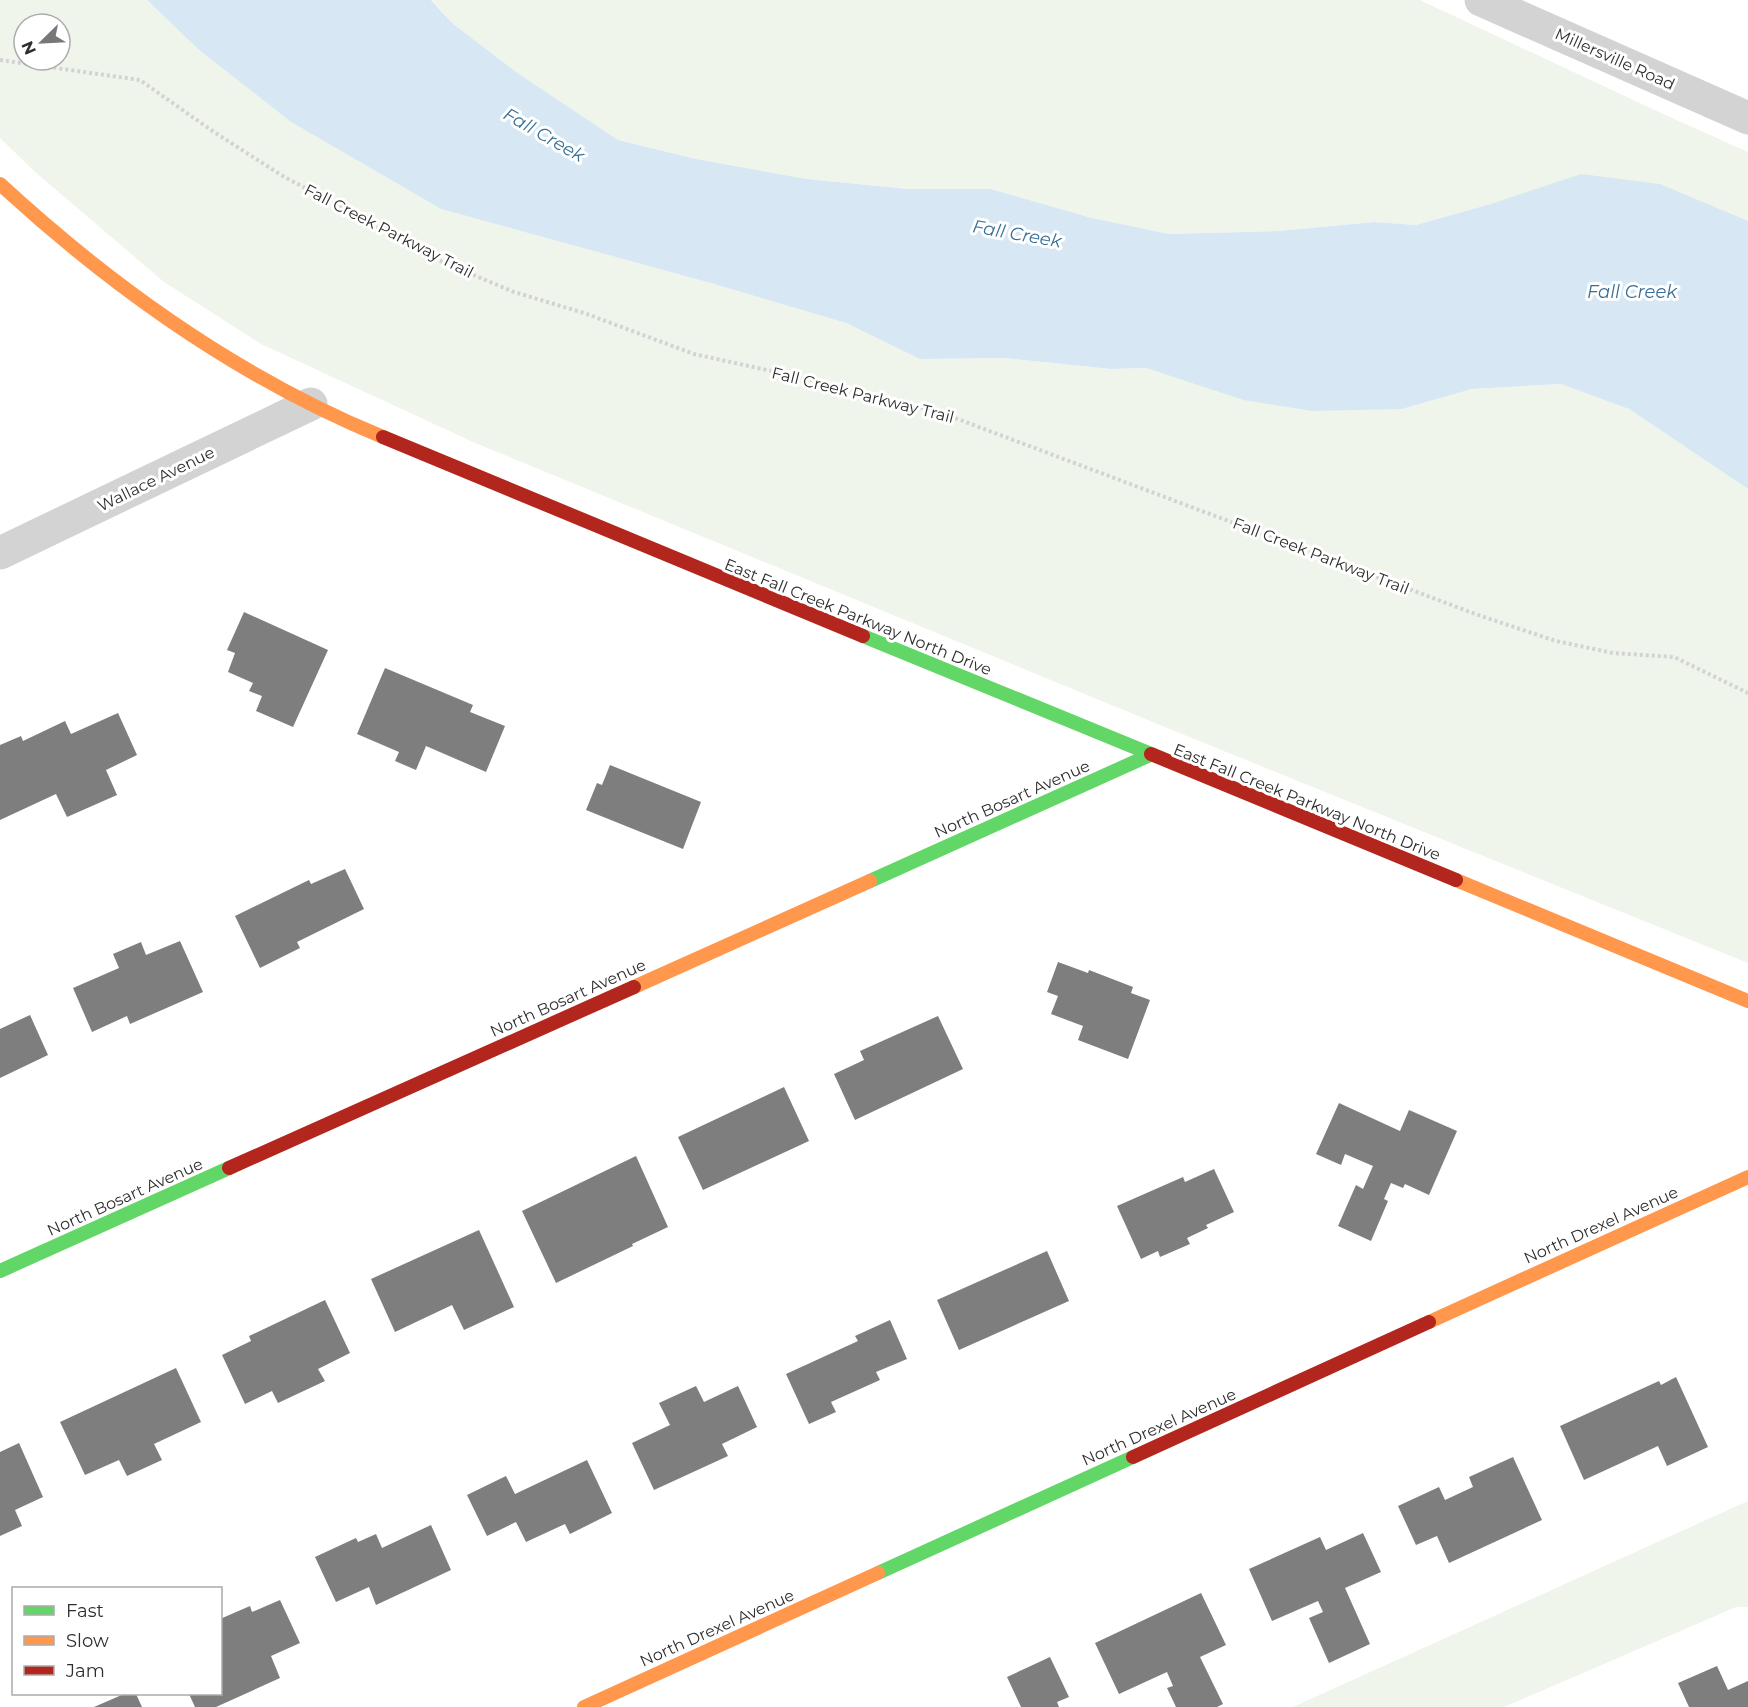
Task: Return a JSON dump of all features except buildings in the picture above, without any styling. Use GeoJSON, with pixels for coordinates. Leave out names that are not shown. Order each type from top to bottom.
{"type":"FeatureCollection","features":[{"type":"Feature","properties":{"kind":"street","name":"Millersville Road"},"geometry":{"type":"LineString","coordinates":[[1481,0],[1748,118]]}},
{"type":"Feature","properties":{"kind":"street","name":"East Fall Creek Parkway North Drive"},"geometry":{"type":"LineString","coordinates":[[0,184],[77,251],[165,321],[252,374],[365,431],[1748,1001]]}},
{"type":"Feature","properties":{"kind":"street","name":"Wallace Avenue"},"geometry":{"type":"LineString","coordinates":[[0,553],[311,404]]}},
{"type":"Feature","properties":{"kind":"street","name":"North Bosart Avenue"},"geometry":{"type":"LineString","coordinates":[[0,1271],[1150,755]]}},
{"type":"Feature","properties":{"kind":"street","name":"North Drexel Avenue"},"geometry":{"type":"LineString","coordinates":[[584,1707],[1748,1177]]}},
{"type":"Feature","properties":{"kind":"path","name":"Fall Creek Parkway Trail"},"geometry":{"type":"LineString","coordinates":[[0,60],[140,80],[281,175],[438,260],[514,292],[584,313],[694,354],[826,383],[939,412],[1478,615],[1556,641],[1613,653],[1674,657],[1748,693]]}},
{"type":"Feature","properties":{"kind":"shaded area"},"geometry":{"type":"Polygon","coordinates":[[[0,0],[147,0],[199,50],[291,122],[441,209],[846,323],[920,359],[1004,358],[1111,369],[1146,368],[1243,400],[1402,409],[1472,389],[1561,384],[1629,409],[1748,489],[1748,963],[1172,730],[473,442],[261,344],[164,282],[34,171],[0,138],[0,0]]]}},
{"type":"Feature","properties":{"kind":"shaded area"},"geometry":{"type":"Polygon","coordinates":[[[432,0],[1420,0],[1748,152],[1748,221],[1494,203],[1416,225],[1374,222],[1279,231],[1169,234],[1092,218],[991,189],[908,189],[807,179],[696,159],[618,140],[519,74],[452,23],[432,0]]]}},
{"type":"Feature","properties":{"kind":"shaded area"},"geometry":{"type":"Polygon","coordinates":[[[1748,1501],[1748,1607],[1736,1607],[1504,1707],[1293,1707],[1748,1501]]]}},
{"type":"Feature","properties":{"kind":"water","name":"Fall Creek"},"geometry":{"type":"Polygon","coordinates":[[[147,0],[431,0],[452,23],[519,74],[618,140],[696,159],[807,179],[908,189],[991,189],[1092,218],[1169,234],[1279,231],[1374,222],[1416,225],[1494,203],[1581,174],[1660,184],[1748,221],[1748,489],[1629,409],[1561,384],[1472,389],[1402,409],[1312,411],[1243,400],[1146,368],[1111,369],[1004,358],[920,359],[846,323],[441,209],[291,122],[199,50],[147,0]]]}},
{"type":"Feature","properties":{"kind":"traffic: fast"},"geometry":{"type":"LineString","coordinates":[[863,636],[1151,754]]}},
{"type":"Feature","properties":{"kind":"traffic: fast"},"geometry":{"type":"LineString","coordinates":[[870,881],[1150,755]]}},
{"type":"Feature","properties":{"kind":"traffic: fast"},"geometry":{"type":"LineString","coordinates":[[0,1271],[229,1168]]}},
{"type":"Feature","properties":{"kind":"traffic: fast"},"geometry":{"type":"LineString","coordinates":[[878,1573],[1133,1457]]}},
{"type":"Feature","properties":{"kind":"traffic: slow"},"geometry":{"type":"LineString","coordinates":[[0,184],[88,260],[180,328],[278,387],[383,437]]}},
{"type":"Feature","properties":{"kind":"traffic: slow"},"geometry":{"type":"LineString","coordinates":[[1456,880],[1748,1001]]}},
{"type":"Feature","properties":{"kind":"traffic: slow"},"geometry":{"type":"LineString","coordinates":[[634,987],[870,881]]}},
{"type":"Feature","properties":{"kind":"traffic: slow"},"geometry":{"type":"LineString","coordinates":[[1429,1322],[1748,1177]]}},
{"type":"Feature","properties":{"kind":"traffic: slow"},"geometry":{"type":"LineString","coordinates":[[584,1707],[878,1573]]}},
{"type":"Feature","properties":{"kind":"traffic: jam"},"geometry":{"type":"LineString","coordinates":[[383,437],[863,636]]}},
{"type":"Feature","properties":{"kind":"traffic: jam"},"geometry":{"type":"LineString","coordinates":[[1151,754],[1456,880]]}},
{"type":"Feature","properties":{"kind":"traffic: jam"},"geometry":{"type":"LineString","coordinates":[[229,1168],[634,987]]}},
{"type":"Feature","properties":{"kind":"traffic: jam"},"geometry":{"type":"LineString","coordinates":[[1133,1457],[1429,1322]]}}]}
